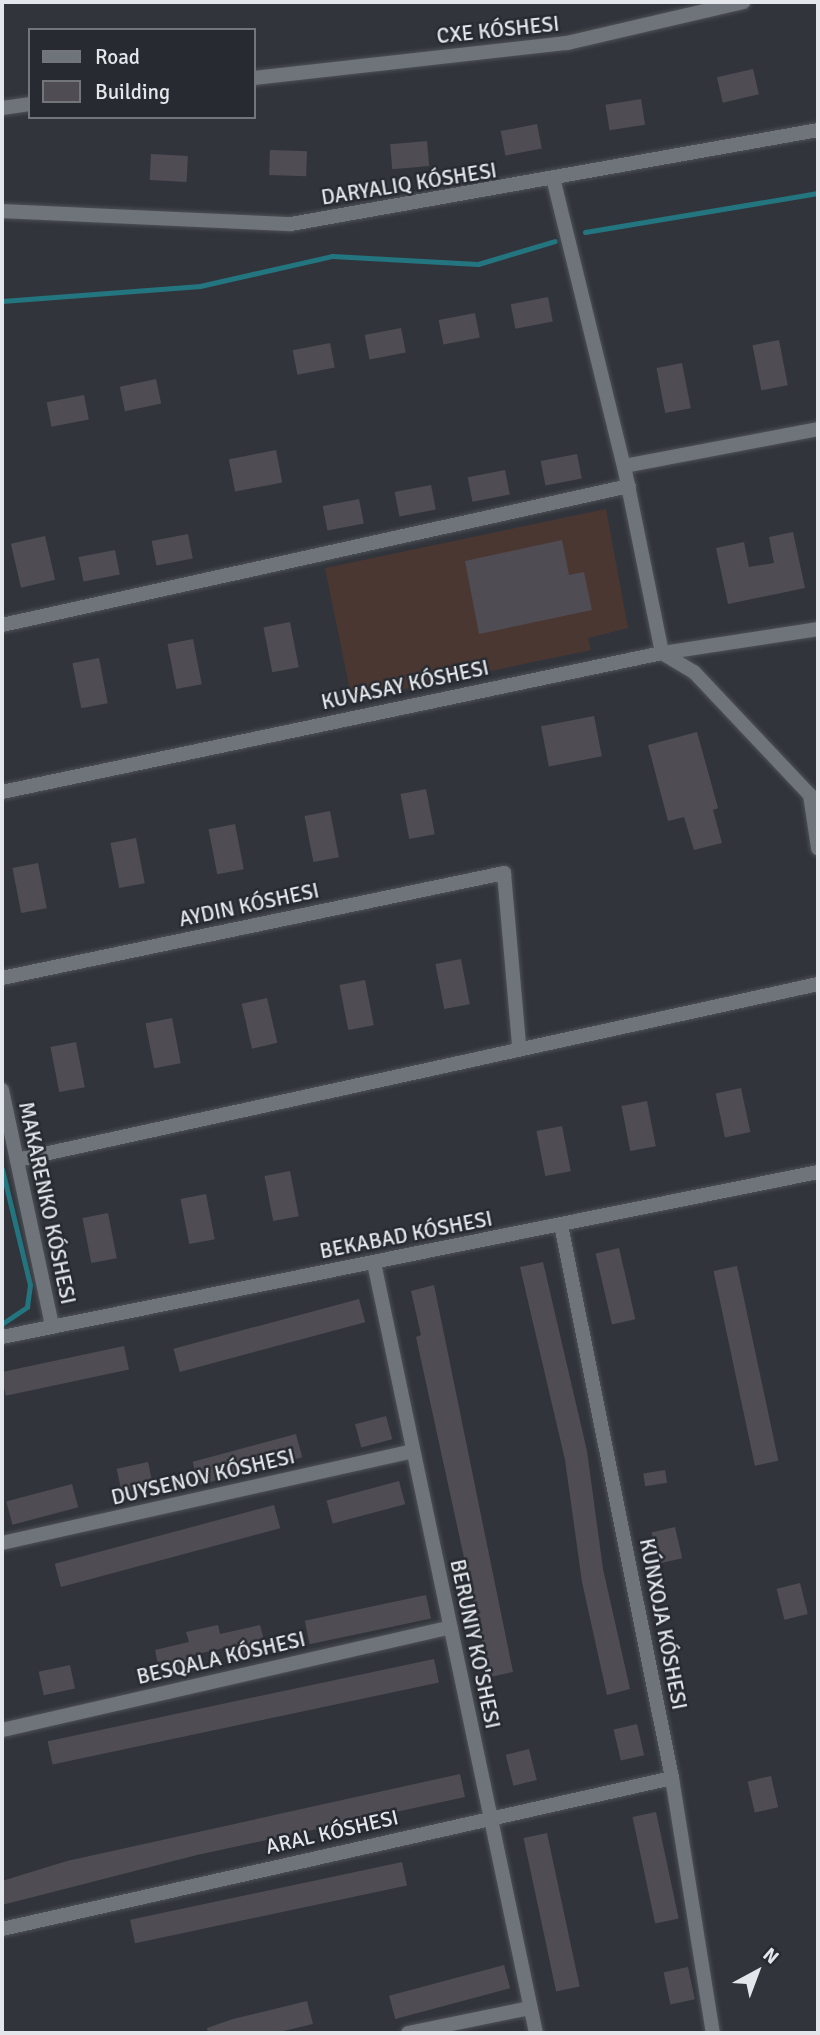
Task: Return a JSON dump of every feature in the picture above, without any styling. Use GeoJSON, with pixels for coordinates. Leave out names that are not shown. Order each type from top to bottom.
{"type":"FeatureCollection","features":[{"type":"Feature","properties":{"kind":"street","name":"CXE KÓSHESI"},"geometry":{"type":"LineString","coordinates":[[256,78],[567,43],[743,2]]}},
{"type":"Feature","properties":{"kind":"street"},"geometry":{"type":"LineString","coordinates":[[2,107],[28,104]]}},
{"type":"Feature","properties":{"kind":"street"},"geometry":{"type":"LineString","coordinates":[[2,211],[291,224],[554,181],[818,130]]}},
{"type":"Feature","properties":{"kind":"street"},"geometry":{"type":"LineString","coordinates":[[554,181],[625,466],[662,653],[694,672],[814,795],[818,848]]}},
{"type":"Feature","properties":{"kind":"street"},"geometry":{"type":"LineString","coordinates":[[625,466],[818,429]]}},
{"type":"Feature","properties":{"kind":"street"},"geometry":{"type":"LineString","coordinates":[[2,625],[629,486]]}},
{"type":"Feature","properties":{"kind":"street","name":"KUVASAY KÓSHESI"},"geometry":{"type":"LineString","coordinates":[[2,792],[662,653],[818,628]]}},
{"type":"Feature","properties":{"kind":"street"},"geometry":{"type":"LineString","coordinates":[[2,978],[504,873],[519,1046]]}},
{"type":"Feature","properties":{"kind":"street"},"geometry":{"type":"LineString","coordinates":[[17,1160],[519,1046],[817,983]]}},
{"type":"Feature","properties":{"kind":"street","name":"MAKARENKO KÓSHESI"},"geometry":{"type":"LineString","coordinates":[[2,1090],[52,1325]]}},
{"type":"Feature","properties":{"kind":"street","name":"BEKABAD KÓSHESI"},"geometry":{"type":"LineString","coordinates":[[2,1337],[818,1172]]}},
{"type":"Feature","properties":{"kind":"street","name":"KÚNXOJA KÓSHESI"},"geometry":{"type":"LineString","coordinates":[[561,1225],[672,1778],[713,2033]]}},
{"type":"Feature","properties":{"kind":"street","name":"BERUNIY KO'SHESI"},"geometry":{"type":"LineString","coordinates":[[374,1263],[536,2033]]}},
{"type":"Feature","properties":{"kind":"street","name":"DUYSENOV KÓSHESI"},"geometry":{"type":"LineString","coordinates":[[2,1543],[413,1451]]}},
{"type":"Feature","properties":{"kind":"street","name":"BESQALA KÓSHESI"},"geometry":{"type":"LineString","coordinates":[[2,1731],[450,1627]]}},
{"type":"Feature","properties":{"kind":"street","name":"ARAL KÓSHESI"},"geometry":{"type":"LineString","coordinates":[[2,1929],[672,1778]]}},
{"type":"Feature","properties":{"kind":"street"},"geometry":{"type":"LineString","coordinates":[[408,2033],[530,2008]]}},
{"type":"Feature","properties":{"kind":"shaded area"},"geometry":{"type":"Polygon","coordinates":[[[606,509],[628,628],[588,638],[591,650],[352,700],[325,568],[606,509]]]}},
{"type":"Feature","properties":{"kind":"building"},"geometry":{"type":"Polygon","coordinates":[[[753,69],[759,94],[723,103],[717,77],[753,69]]]}},
{"type":"Feature","properties":{"kind":"building"},"geometry":{"type":"Polygon","coordinates":[[[641,99],[645,125],[610,130],[605,105],[641,99]]]}},
{"type":"Feature","properties":{"kind":"building"},"geometry":{"type":"Polygon","coordinates":[[[537,124],[542,149],[505,156],[501,131],[537,124]]]}},
{"type":"Feature","properties":{"kind":"building"},"geometry":{"type":"Polygon","coordinates":[[[427,141],[429,166],[392,169],[390,144],[427,141]]]}},
{"type":"Feature","properties":{"kind":"building"},"geometry":{"type":"Polygon","coordinates":[[[270,150],[307,151],[306,176],[269,175],[270,150]]]}},
{"type":"Feature","properties":{"kind":"building"},"geometry":{"type":"Polygon","coordinates":[[[151,154],[188,156],[187,182],[150,180],[151,154]]]}},
{"type":"Feature","properties":{"kind":"building"},"geometry":{"type":"Polygon","coordinates":[[[548,297],[553,322],[515,329],[511,304],[548,297]]]}},
{"type":"Feature","properties":{"kind":"building"},"geometry":{"type":"Polygon","coordinates":[[[475,313],[480,338],[443,345],[439,320],[475,313]]]}},
{"type":"Feature","properties":{"kind":"building"},"geometry":{"type":"Polygon","coordinates":[[[401,328],[406,353],[369,360],[365,335],[401,328]]]}},
{"type":"Feature","properties":{"kind":"building"},"geometry":{"type":"Polygon","coordinates":[[[779,340],[788,385],[761,390],[752,345],[779,340]]]}},
{"type":"Feature","properties":{"kind":"building"},"geometry":{"type":"Polygon","coordinates":[[[330,343],[335,368],[297,375],[293,350],[330,343]]]}},
{"type":"Feature","properties":{"kind":"building"},"geometry":{"type":"Polygon","coordinates":[[[682,363],[691,408],[665,413],[656,368],[682,363]]]}},
{"type":"Feature","properties":{"kind":"building"},"geometry":{"type":"Polygon","coordinates":[[[156,379],[161,403],[125,411],[120,387],[156,379]]]}},
{"type":"Feature","properties":{"kind":"building"},"geometry":{"type":"Polygon","coordinates":[[[84,395],[89,420],[51,427],[47,402],[84,395]]]}},
{"type":"Feature","properties":{"kind":"building"},"geometry":{"type":"Polygon","coordinates":[[[276,450],[282,482],[235,492],[229,459],[276,450]]]}},
{"type":"Feature","properties":{"kind":"building"},"geometry":{"type":"Polygon","coordinates":[[[577,454],[582,479],[545,486],[541,461],[577,454]]]}},
{"type":"Feature","properties":{"kind":"building"},"geometry":{"type":"Polygon","coordinates":[[[505,470],[510,495],[472,502],[468,477],[505,470]]]}},
{"type":"Feature","properties":{"kind":"building"},"geometry":{"type":"Polygon","coordinates":[[[431,485],[436,510],[399,517],[395,492],[431,485]]]}},
{"type":"Feature","properties":{"kind":"building"},"geometry":{"type":"Polygon","coordinates":[[[359,499],[364,524],[327,531],[323,506],[359,499]]]}},
{"type":"Feature","properties":{"kind":"building"},"geometry":{"type":"Polygon","coordinates":[[[793,532],[805,588],[728,604],[716,548],[744,542],[749,567],[774,563],[769,537],[793,532]]]}},
{"type":"Feature","properties":{"kind":"building"},"geometry":{"type":"Polygon","coordinates":[[[188,534],[193,559],[156,566],[152,541],[188,534]]]}},
{"type":"Feature","properties":{"kind":"building"},"geometry":{"type":"Polygon","coordinates":[[[45,536],[55,580],[21,588],[11,544],[45,536]]]}},
{"type":"Feature","properties":{"kind":"building"},"geometry":{"type":"Polygon","coordinates":[[[562,540],[569,575],[584,572],[592,610],[479,634],[465,561],[562,540]]]}},
{"type":"Feature","properties":{"kind":"building"},"geometry":{"type":"Polygon","coordinates":[[[115,550],[120,575],[83,582],[79,557],[115,550]]]}},
{"type":"Feature","properties":{"kind":"building"},"geometry":{"type":"Polygon","coordinates":[[[290,622],[299,667],[272,672],[263,627],[290,622]]]}},
{"type":"Feature","properties":{"kind":"building"},"geometry":{"type":"Polygon","coordinates":[[[193,639],[202,684],[176,689],[167,644],[193,639]]]}},
{"type":"Feature","properties":{"kind":"building"},"geometry":{"type":"Polygon","coordinates":[[[99,658],[108,703],[81,708],[72,663],[99,658]]]}},
{"type":"Feature","properties":{"kind":"building"},"geometry":{"type":"Polygon","coordinates":[[[594,716],[602,756],[549,767],[541,726],[594,716]]]}},
{"type":"Feature","properties":{"kind":"building"},"geometry":{"type":"Polygon","coordinates":[[[697,732],[718,808],[713,810],[722,843],[694,850],[684,817],[668,821],[648,745],[697,732]]]}},
{"type":"Feature","properties":{"kind":"building"},"geometry":{"type":"Polygon","coordinates":[[[426,789],[435,834],[409,839],[400,794],[426,789]]]}},
{"type":"Feature","properties":{"kind":"building"},"geometry":{"type":"Polygon","coordinates":[[[330,811],[339,857],[313,862],[304,816],[330,811]]]}},
{"type":"Feature","properties":{"kind":"building"},"geometry":{"type":"Polygon","coordinates":[[[235,824],[244,869],[217,874],[208,829],[235,824]]]}},
{"type":"Feature","properties":{"kind":"building"},"geometry":{"type":"Polygon","coordinates":[[[136,838],[145,883],[119,888],[110,843],[136,838]]]}},
{"type":"Feature","properties":{"kind":"building"},"geometry":{"type":"Polygon","coordinates":[[[38,863],[47,908],[21,913],[12,868],[38,863]]]}},
{"type":"Feature","properties":{"kind":"building"},"geometry":{"type":"Polygon","coordinates":[[[461,959],[470,1004],[444,1009],[435,964],[461,959]]]}},
{"type":"Feature","properties":{"kind":"building"},"geometry":{"type":"Polygon","coordinates":[[[365,980],[374,1025],[348,1030],[339,985],[365,980]]]}},
{"type":"Feature","properties":{"kind":"building"},"geometry":{"type":"Polygon","coordinates":[[[267,998],[277,1043],[252,1049],[242,1004],[267,998]]]}},
{"type":"Feature","properties":{"kind":"building"},"geometry":{"type":"Polygon","coordinates":[[[172,1018],[181,1063],[154,1068],[145,1023],[172,1018]]]}},
{"type":"Feature","properties":{"kind":"building"},"geometry":{"type":"Polygon","coordinates":[[[76,1042],[85,1087],[59,1092],[50,1047],[76,1042]]]}},
{"type":"Feature","properties":{"kind":"building"},"geometry":{"type":"Polygon","coordinates":[[[741,1088],[750,1132],[725,1137],[716,1093],[741,1088]]]}},
{"type":"Feature","properties":{"kind":"building"},"geometry":{"type":"Polygon","coordinates":[[[647,1101],[656,1146],[630,1151],[621,1106],[647,1101]]]}},
{"type":"Feature","properties":{"kind":"building"},"geometry":{"type":"Polygon","coordinates":[[[562,1126],[571,1171],[545,1176],[536,1131],[562,1126]]]}},
{"type":"Feature","properties":{"kind":"building"},"geometry":{"type":"Polygon","coordinates":[[[290,1171],[299,1216],[273,1221],[264,1176],[290,1171]]]}},
{"type":"Feature","properties":{"kind":"building"},"geometry":{"type":"Polygon","coordinates":[[[206,1194],[215,1239],[189,1244],[180,1199],[206,1194]]]}},
{"type":"Feature","properties":{"kind":"building"},"geometry":{"type":"Polygon","coordinates":[[[108,1213],[117,1258],[91,1263],[82,1218],[108,1213]]]}},
{"type":"Feature","properties":{"kind":"building"},"geometry":{"type":"Polygon","coordinates":[[[619,1248],[635,1319],[612,1325],[596,1253],[619,1248]]]}},
{"type":"Feature","properties":{"kind":"building"},"geometry":{"type":"Polygon","coordinates":[[[543,1262],[587,1451],[603,1569],[630,1689],[607,1695],[582,1582],[565,1460],[520,1267],[543,1262]]]}},
{"type":"Feature","properties":{"kind":"building"},"geometry":{"type":"Polygon","coordinates":[[[737,1266],[778,1461],[755,1466],[714,1271],[737,1266]]]}},
{"type":"Feature","properties":{"kind":"building"},"geometry":{"type":"Polygon","coordinates":[[[434,1285],[513,1672],[490,1677],[416,1337],[421,1335],[411,1291],[434,1285]]]}},
{"type":"Feature","properties":{"kind":"building"},"geometry":{"type":"Polygon","coordinates":[[[359,1299],[365,1322],[180,1372],[174,1349],[359,1299]]]}},
{"type":"Feature","properties":{"kind":"building"},"geometry":{"type":"Polygon","coordinates":[[[124,1346],[129,1369],[6,1396],[2,1372],[124,1346]]]}},
{"type":"Feature","properties":{"kind":"building"},"geometry":{"type":"Polygon","coordinates":[[[386,1416],[392,1439],[361,1447],[355,1424],[386,1416]]]}},
{"type":"Feature","properties":{"kind":"building"},"geometry":{"type":"Polygon","coordinates":[[[296,1434],[302,1457],[199,1485],[193,1462],[296,1434]]]}},
{"type":"Feature","properties":{"kind":"building"},"geometry":{"type":"Polygon","coordinates":[[[148,1462],[153,1485],[122,1492],[117,1469],[148,1462]]]}},
{"type":"Feature","properties":{"kind":"building"},"geometry":{"type":"Polygon","coordinates":[[[665,1470],[667,1483],[645,1486],[643,1473],[665,1470]]]}},
{"type":"Feature","properties":{"kind":"building"},"geometry":{"type":"Polygon","coordinates":[[[399,1481],[405,1504],[333,1524],[327,1500],[399,1481]]]}},
{"type":"Feature","properties":{"kind":"building"},"geometry":{"type":"Polygon","coordinates":[[[72,1484],[78,1507],[13,1525],[6,1502],[72,1484]]]}},
{"type":"Feature","properties":{"kind":"building"},"geometry":{"type":"Polygon","coordinates":[[[274,1505],[280,1528],[61,1587],[55,1564],[274,1505]]]}},
{"type":"Feature","properties":{"kind":"building"},"geometry":{"type":"Polygon","coordinates":[[[675,1527],[682,1558],[659,1564],[652,1532],[675,1527]]]}},
{"type":"Feature","properties":{"kind":"building"},"geometry":{"type":"Polygon","coordinates":[[[800,1583],[808,1614],[784,1620],[777,1589],[800,1583]]]}},
{"type":"Feature","properties":{"kind":"building"},"geometry":{"type":"Polygon","coordinates":[[[426,1595],[431,1618],[310,1644],[305,1621],[426,1595]]]}},
{"type":"Feature","properties":{"kind":"building"},"geometry":{"type":"Polygon","coordinates":[[[218,1625],[220,1634],[260,1625],[266,1648],[235,1655],[232,1646],[189,1656],[191,1666],[160,1674],[155,1650],[189,1642],[186,1632],[218,1625]]]}},
{"type":"Feature","properties":{"kind":"building"},"geometry":{"type":"Polygon","coordinates":[[[434,1659],[439,1682],[53,1765],[48,1741],[434,1659]]]}},
{"type":"Feature","properties":{"kind":"building"},"geometry":{"type":"Polygon","coordinates":[[[70,1665],[75,1688],[44,1695],[39,1672],[70,1665]]]}},
{"type":"Feature","properties":{"kind":"building"},"geometry":{"type":"Polygon","coordinates":[[[637,1724],[644,1755],[621,1761],[614,1729],[637,1724]]]}},
{"type":"Feature","properties":{"kind":"building"},"geometry":{"type":"Polygon","coordinates":[[[529,1749],[537,1780],[513,1786],[506,1755],[529,1749]]]}},
{"type":"Feature","properties":{"kind":"building"},"geometry":{"type":"Polygon","coordinates":[[[460,1774],[465,1797],[197,1855],[2,1905],[2,1881],[67,1861],[460,1774]]]}},
{"type":"Feature","properties":{"kind":"building"},"geometry":{"type":"Polygon","coordinates":[[[771,1776],[778,1807],[755,1813],[748,1781],[771,1776]]]}},
{"type":"Feature","properties":{"kind":"building"},"geometry":{"type":"Polygon","coordinates":[[[656,1812],[679,1919],[655,1924],[633,1817],[656,1812]]]}},
{"type":"Feature","properties":{"kind":"building"},"geometry":{"type":"Polygon","coordinates":[[[547,1833],[580,1987],[556,1992],[524,1838],[547,1833]]]}},
{"type":"Feature","properties":{"kind":"building"},"geometry":{"type":"Polygon","coordinates":[[[402,1862],[407,1885],[135,1943],[130,1920],[402,1862]]]}},
{"type":"Feature","properties":{"kind":"building"},"geometry":{"type":"Polygon","coordinates":[[[504,1965],[510,1988],[395,2019],[389,1996],[504,1965]]]}},
{"type":"Feature","properties":{"kind":"building"},"geometry":{"type":"Polygon","coordinates":[[[688,1967],[695,1999],[670,2004],[664,1972],[688,1967]]]}},
{"type":"Feature","properties":{"kind":"building"},"geometry":{"type":"Polygon","coordinates":[[[307,2001],[313,2024],[275,2033],[208,2033],[207,2028],[233,2019],[307,2001]]]}},
{"type":"Feature","properties":{"kind":"waterway"},"geometry":{"type":"LineString","coordinates":[[585,232],[818,193]]}},
{"type":"Feature","properties":{"kind":"waterway"},"geometry":{"type":"LineString","coordinates":[[2,301],[200,286],[332,256],[478,264],[555,241]]}},
{"type":"Feature","properties":{"kind":"waterway"},"geometry":{"type":"LineString","coordinates":[[2,1169],[30,1285],[27,1307],[2,1324]]}}]}
